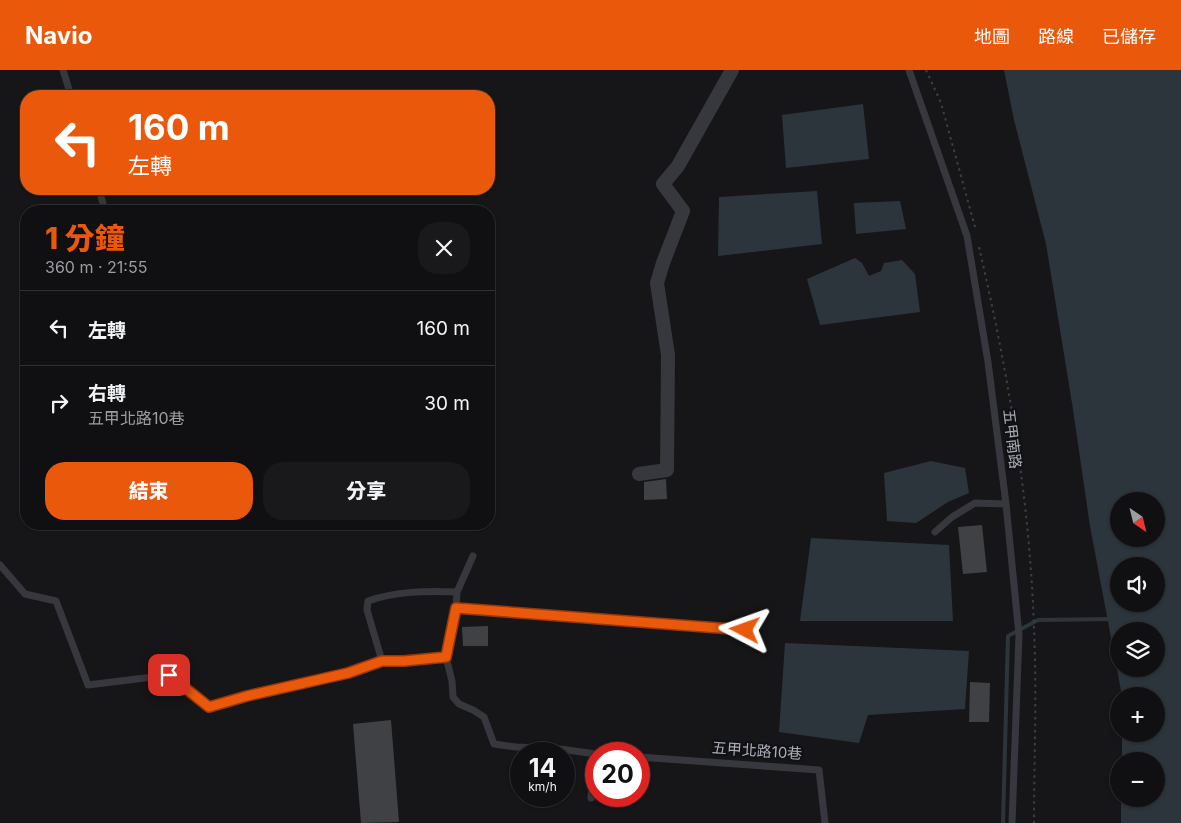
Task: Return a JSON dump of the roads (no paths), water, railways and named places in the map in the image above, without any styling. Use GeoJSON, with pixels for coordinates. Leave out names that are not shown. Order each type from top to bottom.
{"type":"FeatureCollection","features":[{"type":"Feature","properties":{"kind":"street"},"geometry":{"type":"LineString","coordinates":[[639,474],[667,470],[668,355],[657,283],[683,211],[663,184],[678,166],[732,70]]}},
{"type":"Feature","properties":{"kind":"lane"},"geometry":{"type":"LineString","coordinates":[[63,70],[69,90]]}},
{"type":"Feature","properties":{"kind":"lane","name":"五甲南路"},"geometry":{"type":"LineString","coordinates":[[908,70],[967,236],[988,362],[1006,504],[1019,636],[1012,823]]}},
{"type":"Feature","properties":{"kind":"lane"},"geometry":{"type":"LineString","coordinates":[[935,532],[952,517],[975,503],[1006,504]]}},
{"type":"Feature","properties":{"kind":"lane"},"geometry":{"type":"LineString","coordinates":[[473,556],[458,592],[446,657],[452,681],[453,697],[459,704],[484,717],[494,744],[585,753]]}},
{"type":"Feature","properties":{"kind":"lane"},"geometry":{"type":"LineString","coordinates":[[0,565],[25,594],[56,601],[88,685],[169,675],[209,707],[247,696],[348,673],[382,661],[446,657]]}},
{"type":"Feature","properties":{"kind":"lane"},"geometry":{"type":"LineString","coordinates":[[382,661],[367,610],[368,601],[383,595],[428,591],[458,592]]}},
{"type":"Feature","properties":{"kind":"lane"},"geometry":{"type":"LineString","coordinates":[[456,608],[745,630]]}},
{"type":"Feature","properties":{"kind":"lane","name":"五甲北路10巷"},"geometry":{"type":"LineString","coordinates":[[650,758],[819,770],[825,823]]}},
{"type":"Feature","properties":{"kind":"waterway"},"geometry":{"type":"LineString","coordinates":[[1003,823],[1008,636],[1038,620],[1112,619]]}}]}
